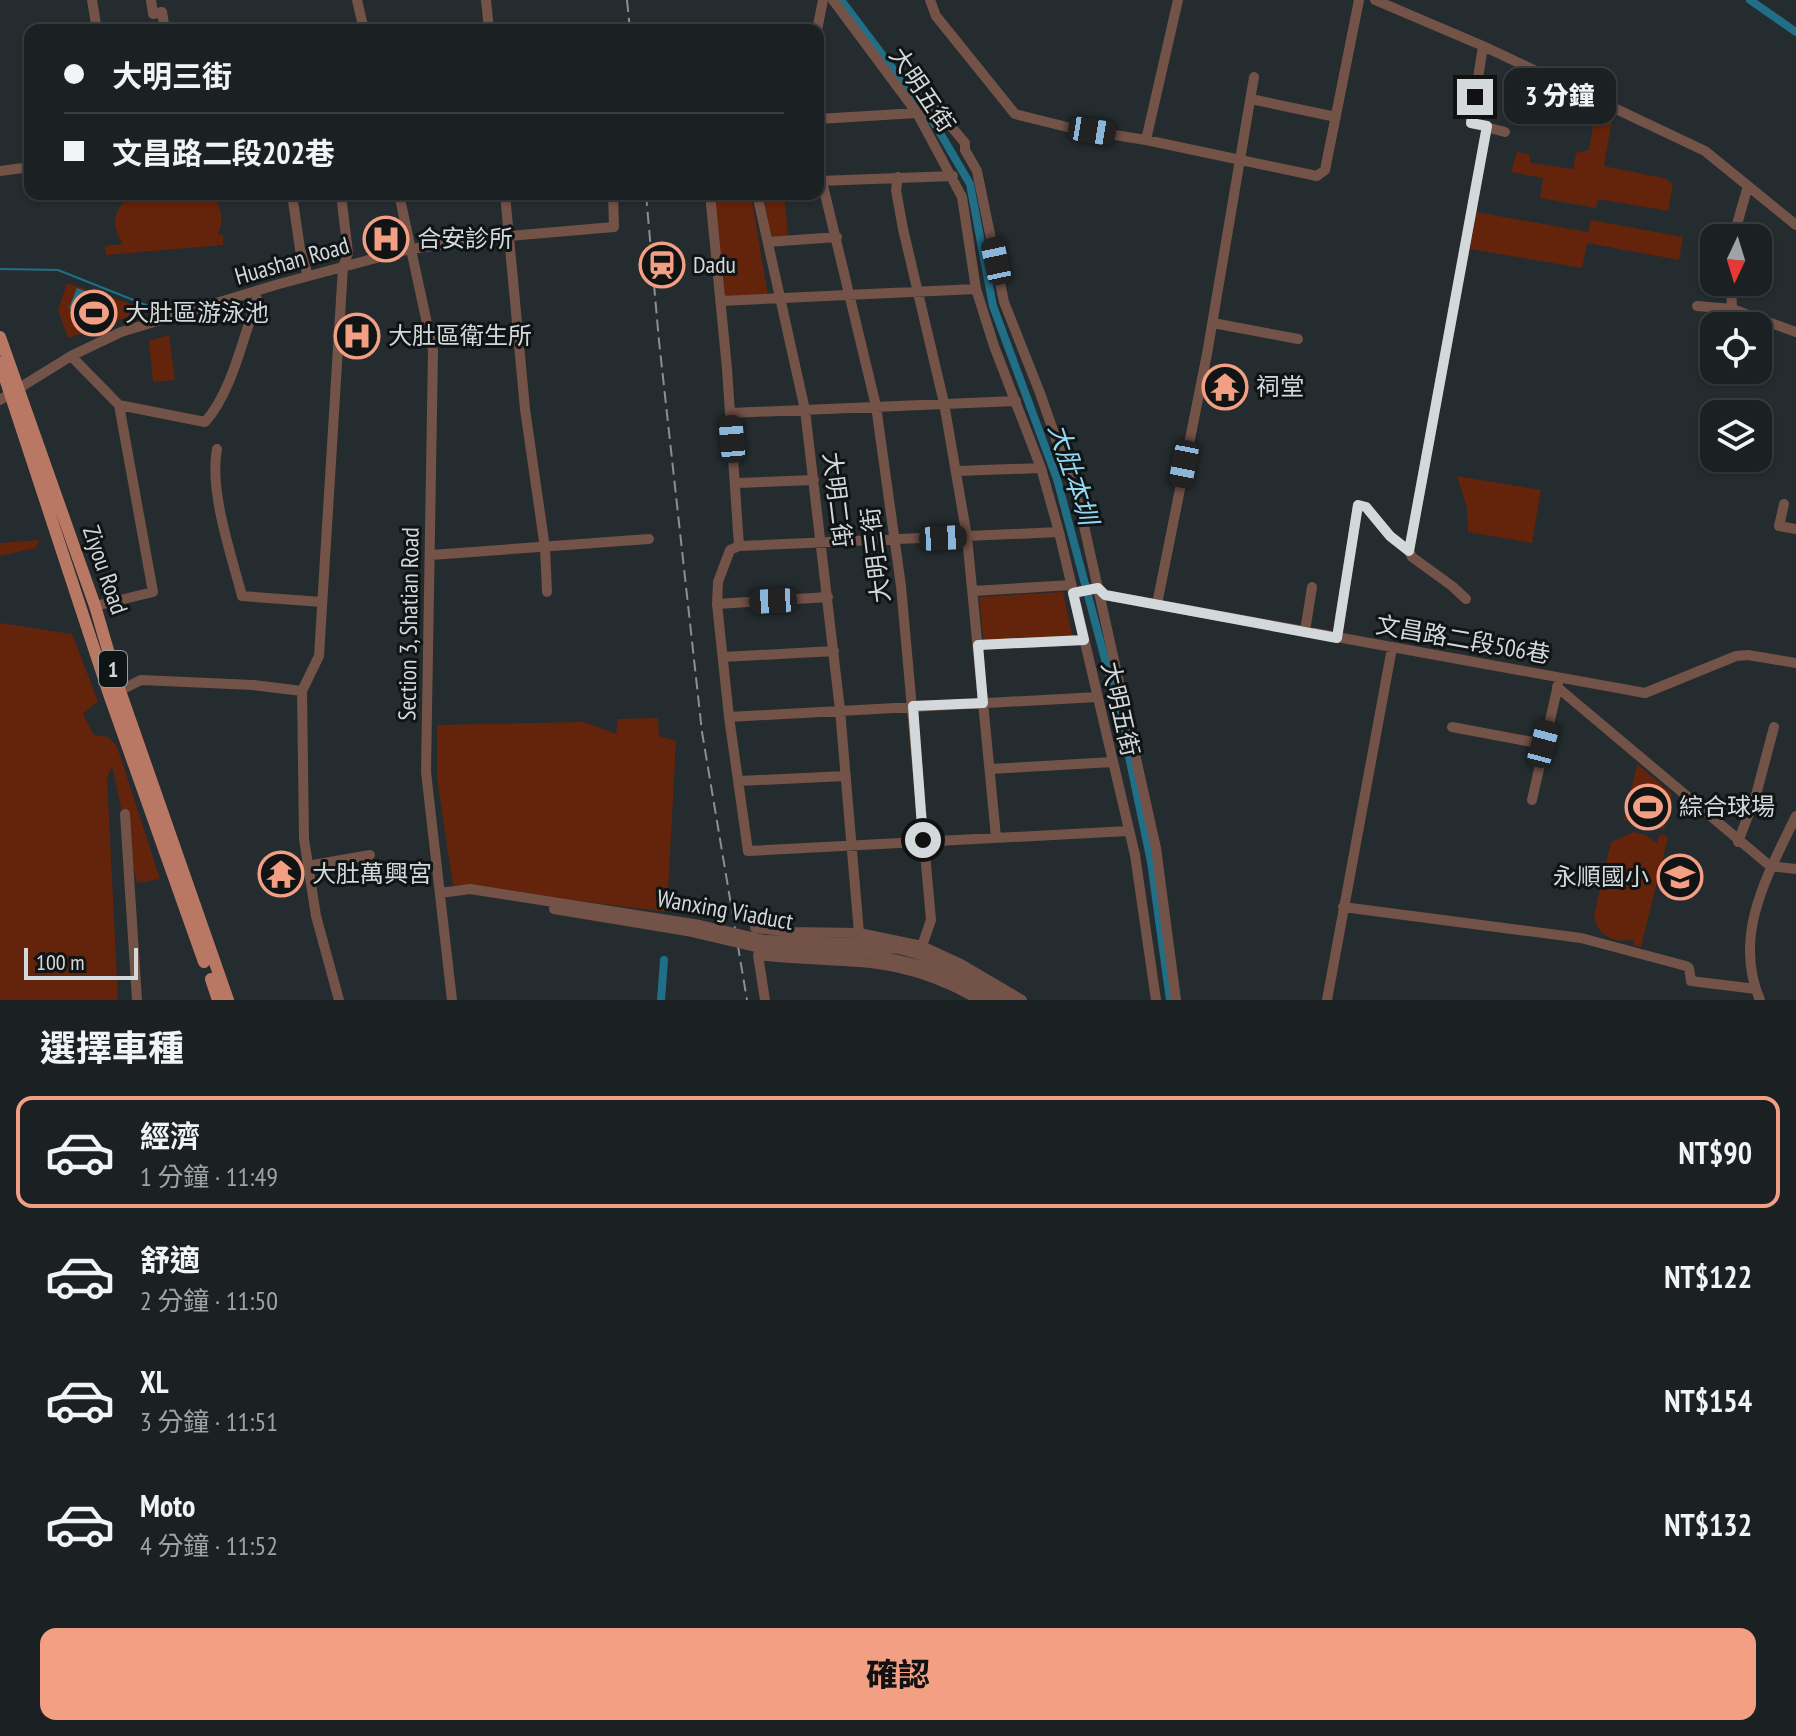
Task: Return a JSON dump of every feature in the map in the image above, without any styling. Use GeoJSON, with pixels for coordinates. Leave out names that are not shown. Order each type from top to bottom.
{"type":"FeatureCollection","features":[{"type":"Feature","properties":{"kind":"main road","name":"Ziyou Road"},"geometry":{"type":"LineString","coordinates":[[0,337],[10,394],[95,606],[115,693],[228,1000]]}},
{"type":"Feature","properties":{"kind":"main road","name":"Ziyou Road"},"geometry":{"type":"LineString","coordinates":[[0,363],[218,1000]]}},
{"type":"Feature","properties":{"kind":"street"},"geometry":{"type":"LineString","coordinates":[[92,0],[96,24]]}},
{"type":"Feature","properties":{"kind":"street"},"geometry":{"type":"LineString","coordinates":[[151,0],[153,14],[162,12],[164,24]]}},
{"type":"Feature","properties":{"kind":"street"},"geometry":{"type":"LineString","coordinates":[[357,0],[363,24]]}},
{"type":"Feature","properties":{"kind":"street"},"geometry":{"type":"LineString","coordinates":[[486,0],[488,24]]}},
{"type":"Feature","properties":{"kind":"street"},"geometry":{"type":"LineString","coordinates":[[818,24],[823,0]]}},
{"type":"Feature","properties":{"kind":"street","name":"大明五街"},"geometry":{"type":"LineString","coordinates":[[833,0],[917,113],[962,197],[976,289],[994,346],[1041,468],[1059,532],[1135,855],[1156,1000]]}},
{"type":"Feature","properties":{"kind":"street"},"geometry":{"type":"LineString","coordinates":[[930,0],[936,16],[1015,114],[1071,128],[1322,175],[1359,0]]}},
{"type":"Feature","properties":{"kind":"street"},"geometry":{"type":"LineString","coordinates":[[1146,140],[1178,0]]}},
{"type":"Feature","properties":{"kind":"street"},"geometry":{"type":"LineString","coordinates":[[1375,0],[1483,46],[1705,151],[1796,225]]}},
{"type":"Feature","properties":{"kind":"street"},"geometry":{"type":"LineString","coordinates":[[1483,46],[1471,123],[1505,132]]}},
{"type":"Feature","properties":{"kind":"street"},"geometry":{"type":"LineString","coordinates":[[1157,604],[1213,323],[1254,77]]}},
{"type":"Feature","properties":{"kind":"street"},"geometry":{"type":"LineString","coordinates":[[1251,99],[1336,117]]}},
{"type":"Feature","properties":{"kind":"street"},"geometry":{"type":"LineString","coordinates":[[824,119],[917,113],[934,106],[965,143],[965,150],[977,171],[1004,302],[1080,508],[1156,848],[1176,1000]]}},
{"type":"Feature","properties":{"kind":"street"},"geometry":{"type":"LineString","coordinates":[[1409,551],[1487,126]]}},
{"type":"Feature","properties":{"kind":"street"},"geometry":{"type":"LineString","coordinates":[[0,171],[24,168]]}},
{"type":"Feature","properties":{"kind":"street"},"geometry":{"type":"LineString","coordinates":[[824,181],[953,176]]}},
{"type":"Feature","properties":{"kind":"street"},"geometry":{"type":"LineString","coordinates":[[898,177],[896,190],[944,403],[967,537],[996,837]]}},
{"type":"Feature","properties":{"kind":"street"},"geometry":{"type":"LineString","coordinates":[[1737,224],[1748,186]]}},
{"type":"Feature","properties":{"kind":"street","name":"大明三街"},"geometry":{"type":"LineString","coordinates":[[824,194],[837,237],[876,406],[896,540],[931,920],[922,946]]}},
{"type":"Feature","properties":{"kind":"street"},"geometry":{"type":"LineString","coordinates":[[293,200],[300,249],[308,276]]}},
{"type":"Feature","properties":{"kind":"street"},"geometry":{"type":"LineString","coordinates":[[339,1000],[316,916],[307,866],[302,691],[319,656],[343,267],[348,253],[342,200]]}},
{"type":"Feature","properties":{"kind":"street","name":"Section 3, Shatian Road"},"geometry":{"type":"LineString","coordinates":[[400,200],[433,351],[426,772],[452,1000]]}},
{"type":"Feature","properties":{"kind":"street"},"geometry":{"type":"LineString","coordinates":[[506,200],[525,409],[545,548],[547,592]]}},
{"type":"Feature","properties":{"kind":"street","name":"Huashan Road"},"geometry":{"type":"LineString","coordinates":[[10,394],[71,356],[121,332],[308,276],[410,249],[614,227],[613,200]]}},
{"type":"Feature","properties":{"kind":"street"},"geometry":{"type":"LineString","coordinates":[[711,200],[737,483],[739,546]]}},
{"type":"Feature","properties":{"kind":"street","name":"大明二街"},"geometry":{"type":"LineString","coordinates":[[758,200],[805,410],[823,543],[852,844],[859,933],[857,960]]}},
{"type":"Feature","properties":{"kind":"street"},"geometry":{"type":"LineString","coordinates":[[768,242],[837,237]]}},
{"type":"Feature","properties":{"kind":"street"},"geometry":{"type":"LineString","coordinates":[[720,301],[976,289]]}},
{"type":"Feature","properties":{"kind":"street"},"geometry":{"type":"LineString","coordinates":[[1732,296],[1732,309]]}},
{"type":"Feature","properties":{"kind":"street"},"geometry":{"type":"LineString","coordinates":[[119,405],[205,422],[215,411],[225,390],[257,299]]}},
{"type":"Feature","properties":{"kind":"street"},"geometry":{"type":"LineString","coordinates":[[1697,306],[1732,309],[1796,332]]}},
{"type":"Feature","properties":{"kind":"street"},"geometry":{"type":"LineString","coordinates":[[1213,323],[1298,339]]}},
{"type":"Feature","properties":{"kind":"street"},"geometry":{"type":"LineString","coordinates":[[71,356],[119,405],[153,592],[95,606]]}},
{"type":"Feature","properties":{"kind":"street"},"geometry":{"type":"LineString","coordinates":[[730,413],[1016,401]]}},
{"type":"Feature","properties":{"kind":"street"},"geometry":{"type":"LineString","coordinates":[[217,449],[218,493],[242,596],[322,602]]}},
{"type":"Feature","properties":{"kind":"street"},"geometry":{"type":"LineString","coordinates":[[956,471],[1041,468]]}},
{"type":"Feature","properties":{"kind":"street"},"geometry":{"type":"LineString","coordinates":[[737,483],[814,480]]}},
{"type":"Feature","properties":{"kind":"street"},"geometry":{"type":"LineString","coordinates":[[1784,504],[1779,526],[1796,529]]}},
{"type":"Feature","properties":{"kind":"street"},"geometry":{"type":"LineString","coordinates":[[1337,638],[1358,505],[1366,507],[1412,557],[1466,599]]}},
{"type":"Feature","properties":{"kind":"street"},"geometry":{"type":"LineString","coordinates":[[1059,532],[739,546],[730,550],[718,582],[717,604],[748,851],[1128,831]]}},
{"type":"Feature","properties":{"kind":"street"},"geometry":{"type":"LineString","coordinates":[[431,555],[649,539]]}},
{"type":"Feature","properties":{"kind":"street"},"geometry":{"type":"LineString","coordinates":[[1305,631],[1312,587]]}},
{"type":"Feature","properties":{"kind":"street","name":"文昌路二段506巷"},"geometry":{"type":"LineString","coordinates":[[973,591],[1098,588],[1105,595],[1558,682],[1645,693],[1736,656],[1796,663]]}},
{"type":"Feature","properties":{"kind":"street"},"geometry":{"type":"LineString","coordinates":[[717,604],[828,597]]}},
{"type":"Feature","properties":{"kind":"street"},"geometry":{"type":"LineString","coordinates":[[978,645],[1084,640]]}},
{"type":"Feature","properties":{"kind":"street"},"geometry":{"type":"LineString","coordinates":[[1327,1000],[1392,648]]}},
{"type":"Feature","properties":{"kind":"street"},"geometry":{"type":"LineString","coordinates":[[723,657],[834,651]]}},
{"type":"Feature","properties":{"kind":"street"},"geometry":{"type":"LineString","coordinates":[[115,693],[141,680],[253,685],[302,691]]}},
{"type":"Feature","properties":{"kind":"street"},"geometry":{"type":"LineString","coordinates":[[1532,800],[1558,682],[1738,842],[1770,866],[1796,869]]}},
{"type":"Feature","properties":{"kind":"street"},"geometry":{"type":"LineString","coordinates":[[729,717],[1098,697]]}},
{"type":"Feature","properties":{"kind":"street"},"geometry":{"type":"LineString","coordinates":[[1452,727],[1543,744]]}},
{"type":"Feature","properties":{"kind":"street"},"geometry":{"type":"LineString","coordinates":[[1738,842],[1756,795],[1774,727]]}},
{"type":"Feature","properties":{"kind":"street"},"geometry":{"type":"LineString","coordinates":[[990,769],[1113,762]]}},
{"type":"Feature","properties":{"kind":"street"},"geometry":{"type":"LineString","coordinates":[[739,781],[846,776]]}},
{"type":"Feature","properties":{"kind":"street"},"geometry":{"type":"LineString","coordinates":[[125,814],[137,1000]]}},
{"type":"Feature","properties":{"kind":"street"},"geometry":{"type":"LineString","coordinates":[[1760,1000],[1750,955],[1754,911],[1770,866],[1796,816]]}},
{"type":"Feature","properties":{"kind":"street"},"geometry":{"type":"LineString","coordinates":[[307,866],[370,855]]}},
{"type":"Feature","properties":{"kind":"street"},"geometry":{"type":"LineString","coordinates":[[440,893],[470,892]]}},
{"type":"Feature","properties":{"kind":"street","name":"Wanxing Viaduct"},"geometry":{"type":"LineString","coordinates":[[470,892],[687,931],[764,949],[869,953],[932,968],[993,1000]]}},
{"type":"Feature","properties":{"kind":"street","name":"Wanxing Viaduct"},"geometry":{"type":"LineString","coordinates":[[470,892],[700,925],[765,940],[852,943],[899,949],[931,958],[1010,1000]]}},
{"type":"Feature","properties":{"kind":"street"},"geometry":{"type":"LineString","coordinates":[[1343,907],[1581,938],[1686,966],[1691,981],[1756,989]]}},
{"type":"Feature","properties":{"kind":"street"},"geometry":{"type":"LineString","coordinates":[[755,928],[859,933],[922,946],[961,964],[1022,1000]]}},
{"type":"Feature","properties":{"kind":"street"},"geometry":{"type":"LineString","coordinates":[[788,959],[790,932]]}},
{"type":"Feature","properties":{"kind":"street"},"geometry":{"type":"LineString","coordinates":[[765,1000],[758,955],[788,959],[857,960],[898,966],[956,986],[979,1000]]}},
{"type":"Feature","properties":{"kind":"shaded area"},"geometry":{"type":"Polygon","coordinates":[[[1596,107],[1613,115],[1604,166],[1668,179],[1673,183],[1668,211],[1598,199],[1596,208],[1540,198],[1543,178],[1511,172],[1517,152],[1529,154],[1531,163],[1573,169],[1576,153],[1589,150],[1596,107]]]}},
{"type":"Feature","properties":{"kind":"shaded area"},"geometry":{"type":"Polygon","coordinates":[[[126,200],[216,200],[221,213],[218,235],[223,235],[223,245],[106,255],[105,246],[123,244],[116,232],[115,220],[126,200]]]}},
{"type":"Feature","properties":{"kind":"shaded area"},"geometry":{"type":"Polygon","coordinates":[[[714,200],[752,200],[768,296],[725,299],[714,200]]]}},
{"type":"Feature","properties":{"kind":"shaded area"},"geometry":{"type":"Polygon","coordinates":[[[764,200],[795,200],[785,201],[788,238],[772,241],[764,200]]]}},
{"type":"Feature","properties":{"kind":"shaded area"},"geometry":{"type":"Polygon","coordinates":[[[1476,212],[1588,232],[1591,220],[1683,237],[1679,260],[1587,243],[1582,268],[1470,249],[1476,212]]]}},
{"type":"Feature","properties":{"kind":"shaded area","name":"大肚區游泳池"},"geometry":{"type":"Polygon","coordinates":[[[67,283],[134,305],[128,317],[68,338],[58,310],[67,283]]]}},
{"type":"Feature","properties":{"kind":"shaded area"},"geometry":{"type":"Polygon","coordinates":[[[169,335],[175,380],[153,382],[149,341],[169,335]]]}},
{"type":"Feature","properties":{"kind":"shaded area"},"geometry":{"type":"Polygon","coordinates":[[[1457,476],[1541,490],[1532,543],[1468,532],[1467,508],[1457,476]]]}},
{"type":"Feature","properties":{"kind":"shaded area"},"geometry":{"type":"Polygon","coordinates":[[[39,540],[36,548],[0,556],[0,543],[39,540]]]}},
{"type":"Feature","properties":{"kind":"shaded area"},"geometry":{"type":"Polygon","coordinates":[[[1063,592],[1073,639],[984,643],[979,597],[1063,592]]]}},
{"type":"Feature","properties":{"kind":"shaded area"},"geometry":{"type":"Polygon","coordinates":[[[0,623],[72,634],[98,701],[83,714],[94,735],[108,737],[117,746],[160,879],[137,883],[112,766],[107,778],[118,1000],[0,1000],[0,623]]]}},
{"type":"Feature","properties":{"kind":"shaded area"},"geometry":{"type":"Polygon","coordinates":[[[658,718],[659,736],[676,741],[667,912],[453,885],[437,778],[437,725],[584,722],[616,734],[618,719],[658,718]]]}},
{"type":"Feature","properties":{"kind":"shaded area","name":"綜合球場"},"geometry":{"type":"Polygon","coordinates":[[[1637,764],[1672,794],[1664,829],[1624,820],[1637,764]]]}},
{"type":"Feature","properties":{"kind":"shaded area"},"geometry":{"type":"Polygon","coordinates":[[[1634,832],[1657,843],[1660,834],[1668,837],[1641,947],[1633,945],[1634,939],[1620,941],[1608,937],[1598,928],[1594,915],[1611,842],[1634,832]]]}},
{"type":"Feature","properties":{"kind":"water"},"geometry":{"type":"Polygon","coordinates":[[[77,288],[109,300],[102,320],[69,308],[77,288]]]}},
{"type":"Feature","properties":{"kind":"waterway","name":"大肚本圳"},"geometry":{"type":"LineString","coordinates":[[841,0],[936,126],[970,184],[993,306],[1057,479],[1122,723],[1151,862],[1170,1000]]}},
{"type":"Feature","properties":{"kind":"waterway"},"geometry":{"type":"LineString","coordinates":[[1750,0],[1796,32]]}},
{"type":"Feature","properties":{"kind":"waterway"},"geometry":{"type":"LineString","coordinates":[[0,269],[58,270],[156,309]]}},
{"type":"Feature","properties":{"kind":"waterway"},"geometry":{"type":"LineString","coordinates":[[661,1000],[664,960]]}},
{"type":"Feature","properties":{"kind":"railway"},"geometry":{"type":"LineString","coordinates":[[627,0],[629,24]]}},
{"type":"Feature","properties":{"kind":"railway"},"geometry":{"type":"LineString","coordinates":[[647,200],[702,732],[747,1000]]}},
{"type":"Feature","properties":{"kind":"place","name":"合安診所"},"geometry":{"type":"Point","coordinates":[386,239]}},
{"type":"Feature","properties":{"kind":"place","name":"Dadu"},"geometry":{"type":"Point","coordinates":[662,265]}},
{"type":"Feature","properties":{"kind":"place","name":"大肚區游泳池"},"geometry":{"type":"Point","coordinates":[94,313]}},
{"type":"Feature","properties":{"kind":"place","name":"大肚區衛生所"},"geometry":{"type":"Point","coordinates":[357,336]}},
{"type":"Feature","properties":{"kind":"place","name":"祠堂"},"geometry":{"type":"Point","coordinates":[1225,387]}},
{"type":"Feature","properties":{"kind":"place","name":"綜合球場"},"geometry":{"type":"Point","coordinates":[1648,807]}},
{"type":"Feature","properties":{"kind":"place","name":"大肚萬興宮"},"geometry":{"type":"Point","coordinates":[281,874]}},
{"type":"Feature","properties":{"kind":"place","name":"永順國小"},"geometry":{"type":"Point","coordinates":[1680,877]}},
{"type":"Feature","properties":{"kind":"route"},"geometry":{"type":"LineString","coordinates":[[923,840],[913,706],[983,703],[978,645],[1084,640],[1073,593],[1098,588],[1105,595],[1337,638],[1358,505],[1366,507],[1390,536],[1409,551],[1487,126],[1471,123],[1475,97]]}}]}
